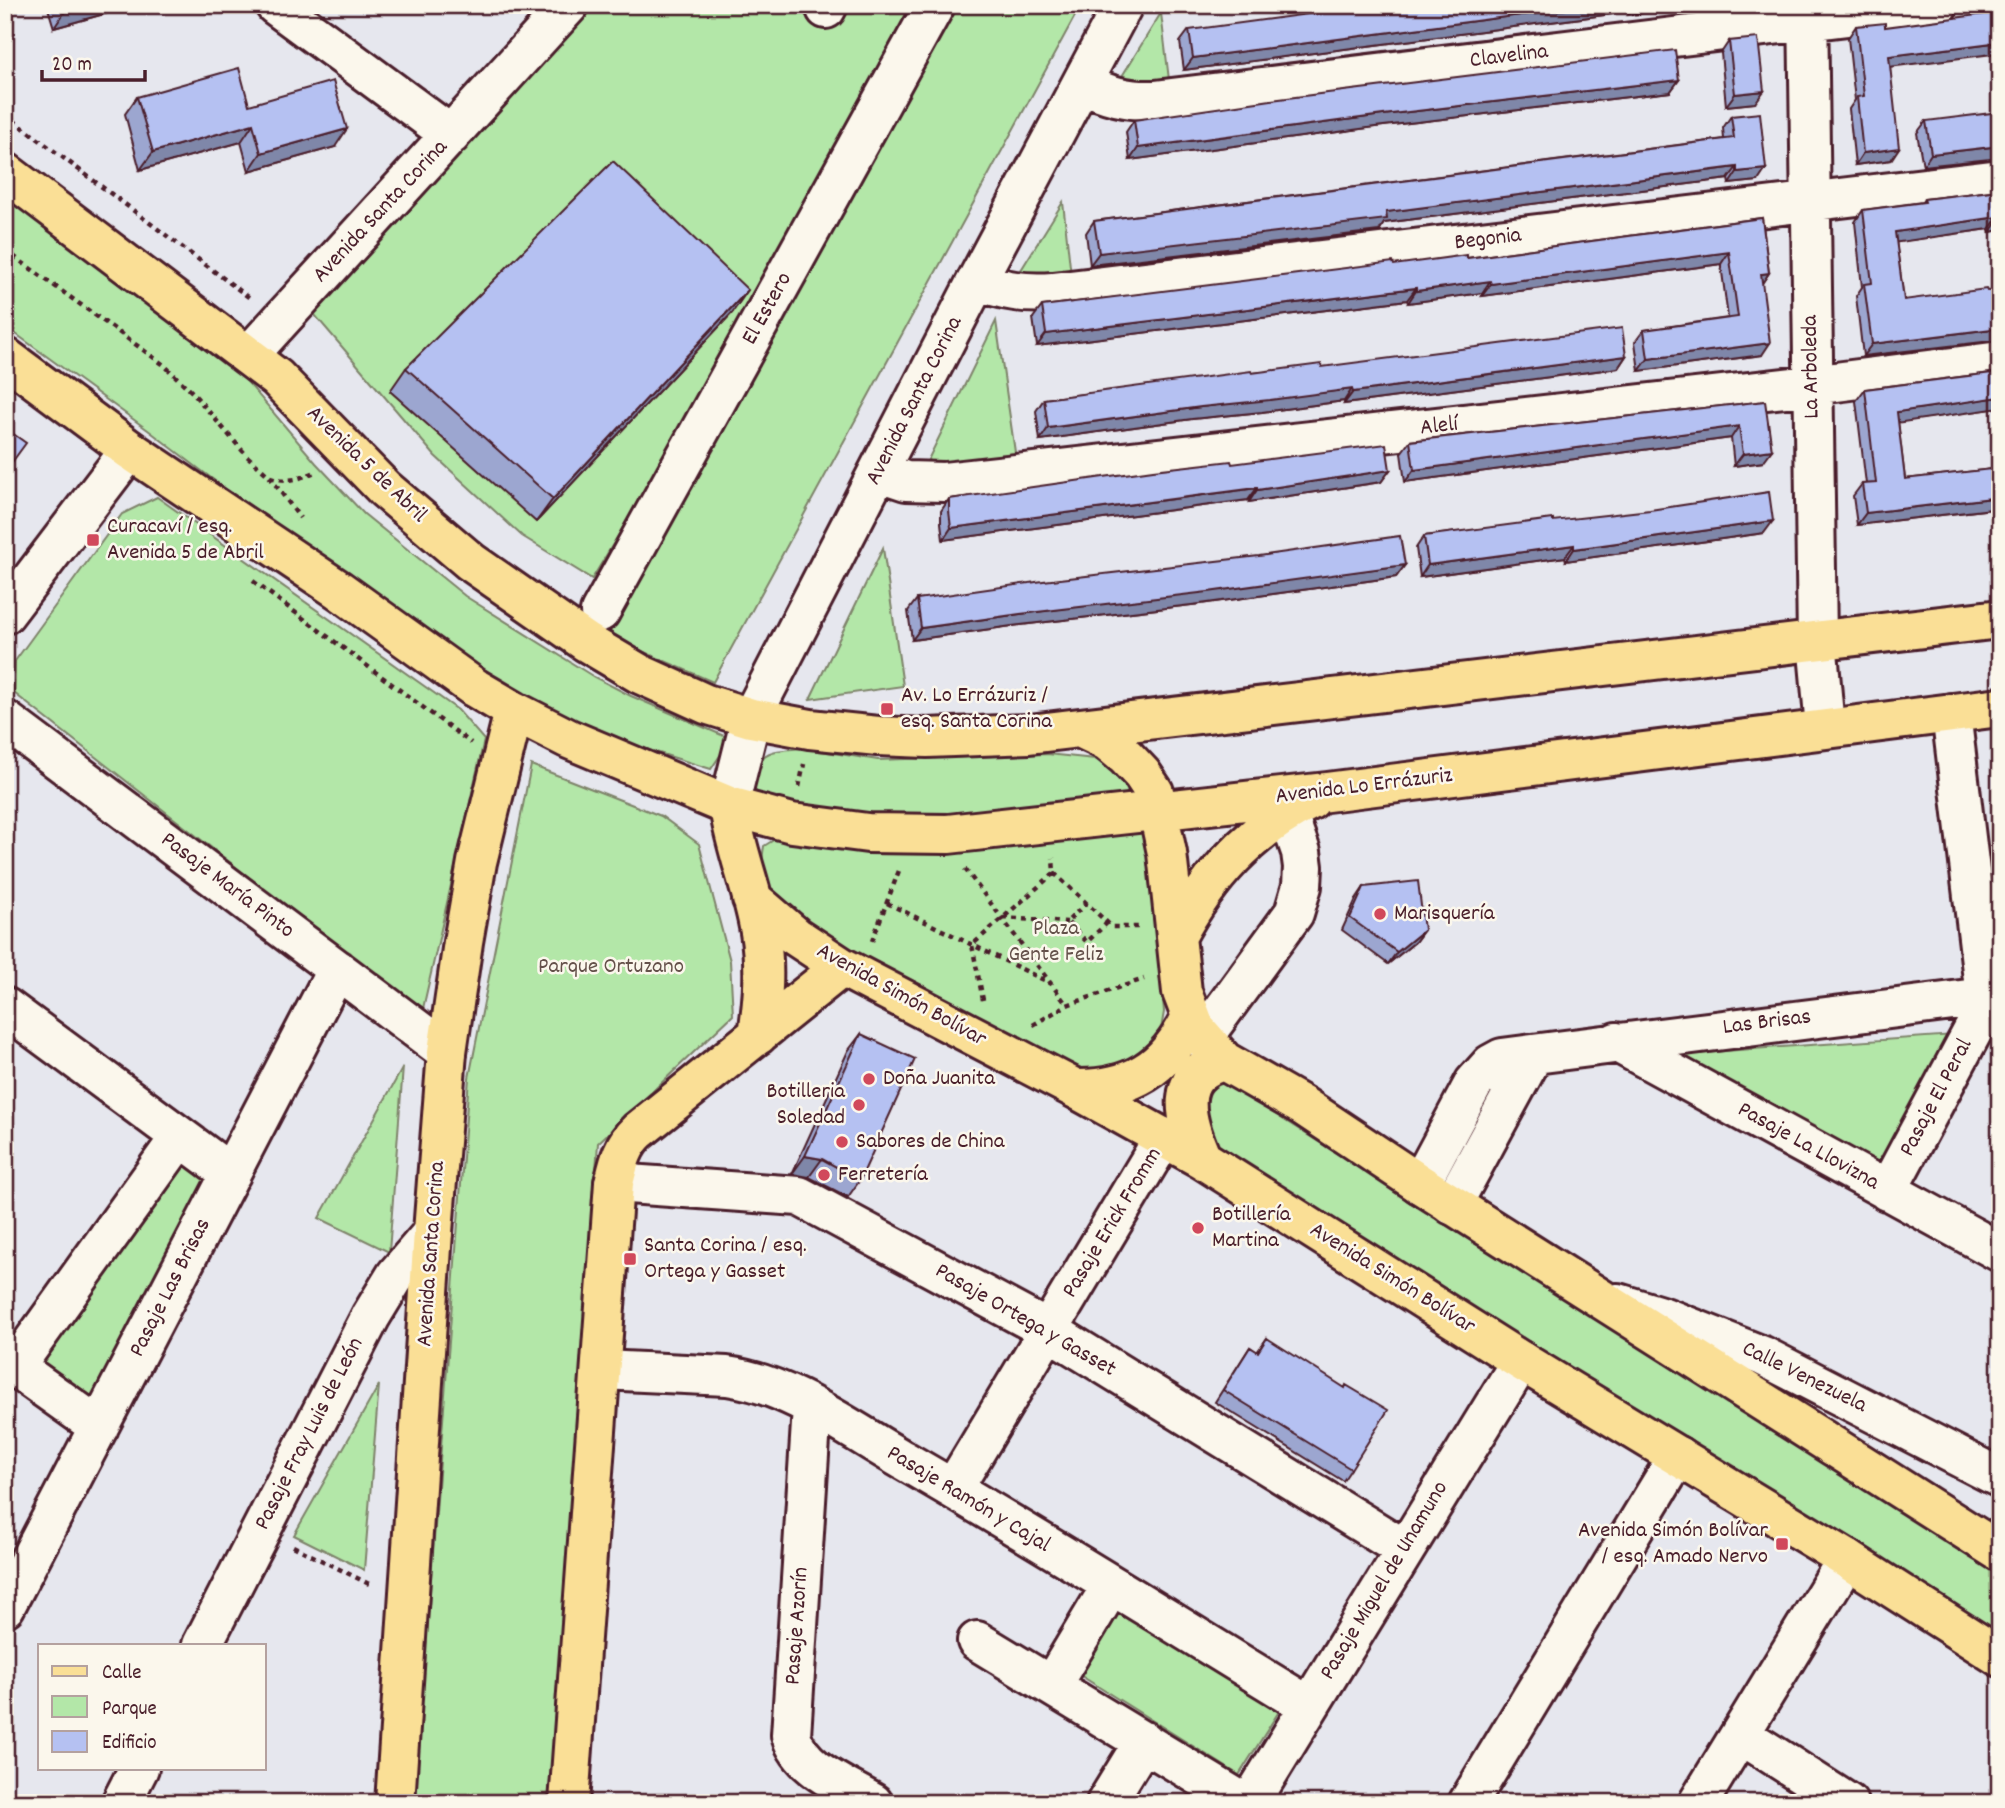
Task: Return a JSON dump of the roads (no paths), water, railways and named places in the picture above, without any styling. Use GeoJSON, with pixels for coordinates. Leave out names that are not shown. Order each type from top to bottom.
{"type":"FeatureCollection","features":[{"type":"Feature","properties":{"kind":"main road","name":"Avenida 5 de Abril"},"geometry":{"type":"LineString","coordinates":[[5,172],[277,378],[385,489],[471,562],[586,642],[640,674],[706,704],[751,718]]}},
{"type":"Feature","properties":{"kind":"main road"},"geometry":{"type":"LineString","coordinates":[[5,358],[130,450],[339,590],[475,688],[514,711],[586,746],[729,806],[737,851],[760,933],[763,1001],[758,1035]]}},
{"type":"Feature","properties":{"kind":"main road"},"geometry":{"type":"LineString","coordinates":[[751,718],[810,729],[878,736],[976,737],[1082,729],[2000,619]]}},
{"type":"Feature","properties":{"kind":"main road","name":"Avenida Lo Errázuriz"},"geometry":{"type":"LineString","coordinates":[[729,806],[792,823],[868,833],[948,834],[1327,792],[2000,707]]}},
{"type":"Feature","properties":{"kind":"main road","name":"Avenida Santa Corina"},"geometry":{"type":"LineString","coordinates":[[395,1803],[447,1052],[477,862],[514,711]]}},
{"type":"Feature","properties":{"kind":"main road"},"geometry":{"type":"LineString","coordinates":[[1082,729],[1107,741],[1126,757],[1154,792],[1168,864],[1163,932],[1182,992],[1206,1039],[1452,1205],[2000,1552]]}},
{"type":"Feature","properties":{"kind":"main road"},"geometry":{"type":"LineString","coordinates":[[1163,932],[1196,902],[1227,861],[1249,840],[1287,812],[1327,792]]}},
{"type":"Feature","properties":{"kind":"main road","name":"Avenida Simón Bolívar"},"geometry":{"type":"LineString","coordinates":[[752,899],[795,936],[855,959],[1076,1089],[1202,1159],[1521,1361],[1847,1559],[2000,1657]]}},
{"type":"Feature","properties":{"kind":"main road"},"geometry":{"type":"LineString","coordinates":[[569,1803],[614,1183],[620,1155],[628,1140],[855,959]]}},
{"type":"Feature","properties":{"kind":"main road"},"geometry":{"type":"LineString","coordinates":[[1076,1089],[1112,1087],[1145,1073],[1172,1050],[1206,1039]]}},
{"type":"Feature","properties":{"kind":"main road"},"geometry":{"type":"LineString","coordinates":[[1202,1159],[1186,1113],[1190,1083],[1204,1069],[1206,1039]]}},
{"type":"Feature","properties":{"kind":"street"},"geometry":{"type":"LineString","coordinates":[[275,5],[452,135]]}},
{"type":"Feature","properties":{"kind":"street","name":"Avenida Santa Corina"},"geometry":{"type":"LineString","coordinates":[[249,355],[569,5]]}},
{"type":"Feature","properties":{"kind":"street","name":"El Estero"},"geometry":{"type":"LineString","coordinates":[[600,612],[935,5]]}},
{"type":"Feature","properties":{"kind":"street","name":"Avenida Santa Corina"},"geometry":{"type":"LineString","coordinates":[[729,806],[751,718],[977,280],[1123,5]]}},
{"type":"Feature","properties":{"kind":"street","name":"Clavelina"},"geometry":{"type":"LineString","coordinates":[[1082,83],[1116,97],[1155,100],[1808,13],[1938,5]]}},
{"type":"Feature","properties":{"kind":"street","name":"La Arboleda"},"geometry":{"type":"LineString","coordinates":[[1808,13],[1817,641],[1825,727]]}},
{"type":"Feature","properties":{"kind":"street","name":"Begonia"},"geometry":{"type":"LineString","coordinates":[[977,280],[1012,292],[1053,292],[2000,179]]}},
{"type":"Feature","properties":{"kind":"street","name":"Alelí"},"geometry":{"type":"LineString","coordinates":[[880,472],[906,481],[944,482],[1812,385],[2000,361]]}},
{"type":"Feature","properties":{"kind":"street"},"geometry":{"type":"LineString","coordinates":[[5,614],[130,450]]}},
{"type":"Feature","properties":{"kind":"street"},"geometry":{"type":"LineString","coordinates":[[1951,713],[1990,1013]]}},
{"type":"Feature","properties":{"kind":"street","name":"Pasaje María Pinto"},"geometry":{"type":"LineString","coordinates":[[5,720],[447,1052]]}},
{"type":"Feature","properties":{"kind":"street"},"geometry":{"type":"LineString","coordinates":[[1206,1039],[1294,913],[1302,886],[1303,867],[1301,852],[1287,812]]}},
{"type":"Feature","properties":{"kind":"street","name":"Pasaje Las Brisas"},"geometry":{"type":"LineString","coordinates":[[5,1607],[337,968]]}},
{"type":"Feature","properties":{"kind":"street","name":"Las Brisas"},"geometry":{"type":"LineString","coordinates":[[1420,1184],[1481,1073],[1502,1058],[1616,1042],[1990,1013]]}},
{"type":"Feature","properties":{"kind":"street","name":"Pasaje El Peral"},"geometry":{"type":"LineString","coordinates":[[1887,1191],[1990,1013]]}},
{"type":"Feature","properties":{"kind":"street"},"geometry":{"type":"LineString","coordinates":[[11,1024],[231,1174]]}},
{"type":"Feature","properties":{"kind":"street","name":"Pasaje La Llovizna"},"geometry":{"type":"LineString","coordinates":[[1616,1042],[2000,1252]]}},
{"type":"Feature","properties":{"kind":"street"},"geometry":{"type":"LineString","coordinates":[[1452,1205],[1534,1054]]}},
{"type":"Feature","properties":{"kind":"street"},"geometry":{"type":"LineString","coordinates":[[99,1427],[10,1364],[180,1137]]}},
{"type":"Feature","properties":{"kind":"street","name":"Pasaje Erick Fromm"},"geometry":{"type":"LineString","coordinates":[[953,1489],[1164,1137]]}},
{"type":"Feature","properties":{"kind":"street","name":"Pasaje Ortega y Gasset"},"geometry":{"type":"LineString","coordinates":[[614,1183],[799,1196],[1048,1331],[1404,1549]]}},
{"type":"Feature","properties":{"kind":"street","name":"Pasaje Fray Luis de León"},"geometry":{"type":"LineString","coordinates":[[203,1644],[371,1316],[396,1275],[433,1232]]}},
{"type":"Feature","properties":{"kind":"street","name":"Calle Venezuela"},"geometry":{"type":"LineString","coordinates":[[1601,1298],[1664,1317],[1763,1356],[2000,1478]]}},
{"type":"Feature","properties":{"kind":"street","name":"Pasaje Miguel de Unamuno"},"geometry":{"type":"LineString","coordinates":[[1250,1803],[1521,1361]]}},
{"type":"Feature","properties":{"kind":"street","name":"Pasaje Ramón y Cajal"},"geometry":{"type":"LineString","coordinates":[[602,1370],[745,1378],[782,1390],[953,1489],[1309,1706]]}},
{"type":"Feature","properties":{"kind":"street","name":"Pasaje Azorín"},"geometry":{"type":"LineString","coordinates":[[812,1408],[791,1735],[795,1749],[805,1762],[873,1803]]}},
{"type":"Feature","properties":{"kind":"street"},"geometry":{"type":"LineString","coordinates":[[1468,1803],[1678,1457]]}},
{"type":"Feature","properties":{"kind":"street"},"geometry":{"type":"LineString","coordinates":[[1698,1803],[1847,1559]]}},
{"type":"Feature","properties":{"kind":"street"},"geometry":{"type":"LineString","coordinates":[[1052,1686],[1111,1586]]}},
{"type":"Feature","properties":{"kind":"street"},"geometry":{"type":"LineString","coordinates":[[977,1641],[1244,1803]]}},
{"type":"Feature","properties":{"kind":"street"},"geometry":{"type":"LineString","coordinates":[[1740,1734],[1848,1803]]}},
{"type":"Feature","properties":{"kind":"street"},"geometry":{"type":"LineString","coordinates":[[1106,1803],[1143,1741]]}},
{"type":"Feature","properties":{"kind":"street"},"geometry":{"type":"LineString","coordinates":[[121,1803],[138,1770]]}},
{"type":"Feature","properties":{"kind":"place","name":"Curacaví / esq. Avenida 5 de Abril"},"geometry":{"type":"Point","coordinates":[93,540]}},
{"type":"Feature","properties":{"kind":"place","name":"Av. Lo Errázuriz / esq. Santa Corina"},"geometry":{"type":"Point","coordinates":[887,709]}},
{"type":"Feature","properties":{"kind":"place","name":"Marisquería"},"geometry":{"type":"Point","coordinates":[1380,914]}},
{"type":"Feature","properties":{"kind":"place","name":"Doña Juanita"},"geometry":{"type":"Point","coordinates":[869,1079]}},
{"type":"Feature","properties":{"kind":"place","name":"Botilleria Soledad"},"geometry":{"type":"Point","coordinates":[859,1105]}},
{"type":"Feature","properties":{"kind":"place","name":"Sabores de China"},"geometry":{"type":"Point","coordinates":[842,1142]}},
{"type":"Feature","properties":{"kind":"place","name":"Ferretería"},"geometry":{"type":"Point","coordinates":[824,1175]}},
{"type":"Feature","properties":{"kind":"place","name":"Botillería Martina"},"geometry":{"type":"Point","coordinates":[1198,1228]}},
{"type":"Feature","properties":{"kind":"place","name":"Santa Corina / esq. Ortega y Gasset"},"geometry":{"type":"Point","coordinates":[630,1259]}},
{"type":"Feature","properties":{"kind":"place","name":"Avenida Simón Bolívar / esq. Amado Nervo"},"geometry":{"type":"Point","coordinates":[1782,1544]}},
{"type":"Feature","properties":{"kind":"park label","name":"Plaza Gente Feliz"},"geometry":{"type":"Point","coordinates":[1056,942]}},
{"type":"Feature","properties":{"kind":"park label","name":"Parque Ortuzano"},"geometry":{"type":"Point","coordinates":[611,967]}}]}
